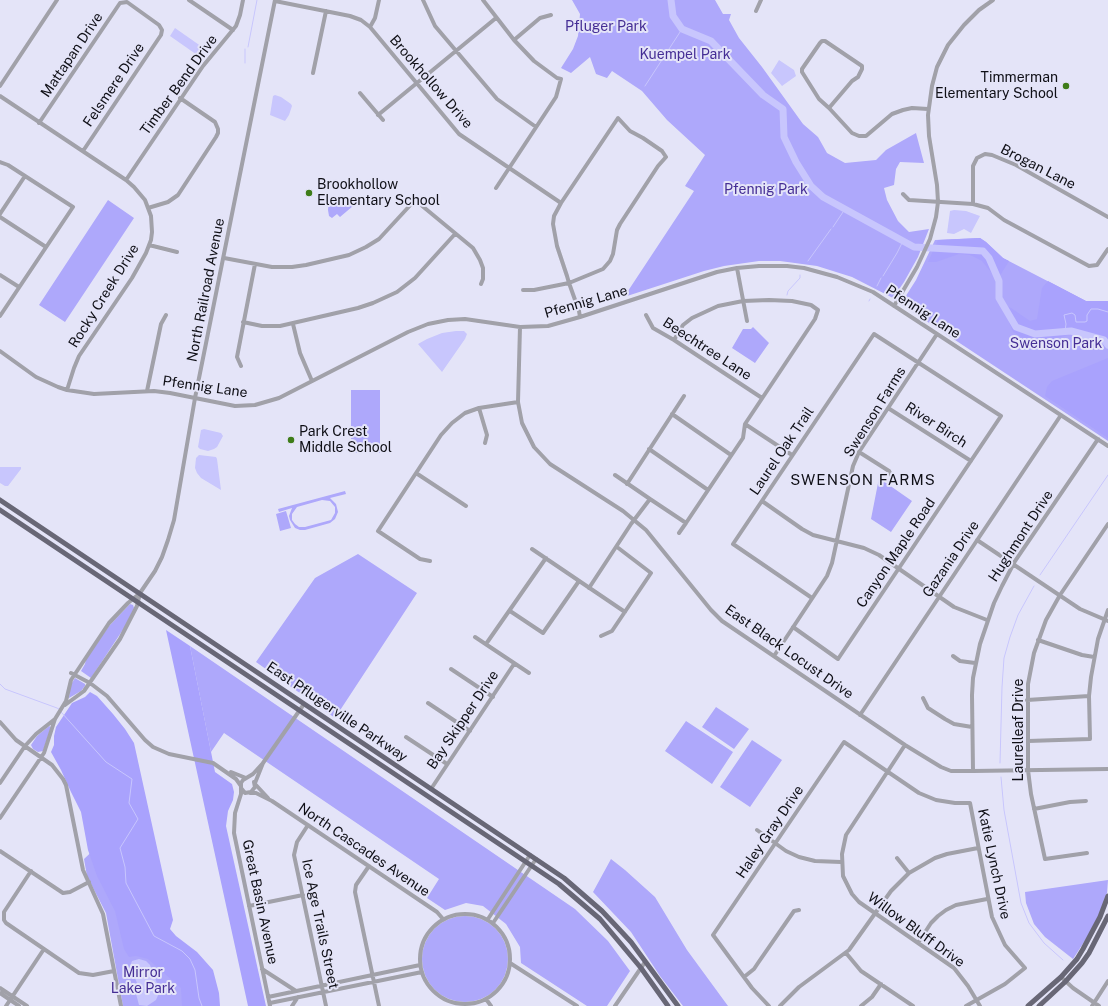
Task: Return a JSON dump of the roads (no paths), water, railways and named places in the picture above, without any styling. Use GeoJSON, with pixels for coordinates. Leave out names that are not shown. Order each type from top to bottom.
{"type":"FeatureCollection","features":[{"type":"Feature","properties":{"kind":"main road","name":"East Pflugerville Parkway"},"geometry":{"type":"LineString","coordinates":[[0,500],[564,878],[602,911],[631,942],[644,962],[678,1006]]}},
{"type":"Feature","properties":{"kind":"main road","name":"East Pflugerville Parkway"},"geometry":{"type":"LineString","coordinates":[[0,510],[564,888],[600,919],[641,968],[668,1006]]}},
{"type":"Feature","properties":{"kind":"main road"},"geometry":{"type":"LineString","coordinates":[[1028,1006],[1061,977],[1083,949],[1100,917],[1108,896]]}},
{"type":"Feature","properties":{"kind":"main road"},"geometry":{"type":"LineString","coordinates":[[1039,1006],[1066,982],[1089,953],[1108,916]]}},
{"type":"Feature","properties":{"kind":"street"},"geometry":{"type":"LineString","coordinates":[[0,86],[56,0]]}},
{"type":"Feature","properties":{"kind":"street"},"geometry":{"type":"LineString","coordinates":[[190,0],[233,30]]}},
{"type":"Feature","properties":{"kind":"street","name":"Timber Bend Drive"},"geometry":{"type":"LineString","coordinates":[[126,180],[180,98],[210,56],[233,30],[239,19],[243,0]]}},
{"type":"Feature","properties":{"kind":"street","name":"Brookhollow Drive"},"geometry":{"type":"LineString","coordinates":[[275,0],[356,17],[370,27],[460,134],[561,203]]}},
{"type":"Feature","properties":{"kind":"street","name":"North Railroad Avenue"},"geometry":{"type":"LineString","coordinates":[[65,705],[73,674],[105,628],[118,613],[135,600],[151,577],[162,557],[174,520],[195,398],[275,0]]}},
{"type":"Feature","properties":{"kind":"street"},"geometry":{"type":"LineString","coordinates":[[370,27],[375,18],[379,0]]}},
{"type":"Feature","properties":{"kind":"street"},"geometry":{"type":"LineString","coordinates":[[422,0],[435,26],[497,99],[536,127]]}},
{"type":"Feature","properties":{"kind":"street"},"geometry":{"type":"LineString","coordinates":[[483,0],[514,40],[534,61],[561,79],[556,97],[496,188]]}},
{"type":"Feature","properties":{"kind":"street"},"geometry":{"type":"LineString","coordinates":[[756,11],[761,0]]}},
{"type":"Feature","properties":{"kind":"street"},"geometry":{"type":"LineString","coordinates":[[894,306],[917,267],[930,239],[936,217],[938,202],[936,174],[929,131],[928,109],[936,73],[948,45],[954,36],[971,17],[994,0]]}},
{"type":"Feature","properties":{"kind":"street","name":"Mattapan Drive"},"geometry":{"type":"LineString","coordinates":[[39,123],[120,2],[127,2],[159,25],[162,30]]}},
{"type":"Feature","properties":{"kind":"street"},"geometry":{"type":"LineString","coordinates":[[313,73],[326,11]]}},
{"type":"Feature","properties":{"kind":"street"},"geometry":{"type":"LineString","coordinates":[[514,40],[540,18],[551,15]]}},
{"type":"Feature","properties":{"kind":"street"},"geometry":{"type":"LineString","coordinates":[[378,115],[496,18]]}},
{"type":"Feature","properties":{"kind":"street","name":"Felsmere Drive"},"geometry":{"type":"LineString","coordinates":[[82,151],[161,35],[162,30]]}},
{"type":"Feature","properties":{"kind":"street"},"geometry":{"type":"LineString","coordinates":[[829,108],[852,81],[858,77],[862,66],[825,41],[822,41],[802,69],[802,72],[819,99],[852,133],[859,136],[866,136],[892,114],[912,108],[928,109]]}},
{"type":"Feature","properties":{"kind":"street"},"geometry":{"type":"LineString","coordinates":[[360,93],[383,120]]}},
{"type":"Feature","properties":{"kind":"street","name":"Rocky Creek Drive"},"geometry":{"type":"LineString","coordinates":[[0,96],[126,180],[140,193],[148,208],[152,224],[149,245],[132,278],[79,356],[67,390]]}},
{"type":"Feature","properties":{"kind":"street"},"geometry":{"type":"LineString","coordinates":[[148,208],[168,202],[178,195],[218,133],[218,128],[215,122],[180,98]]}},
{"type":"Feature","properties":{"kind":"street"},"geometry":{"type":"LineString","coordinates":[[523,290],[534,290],[569,283],[603,270],[607,266],[613,254],[617,230],[620,224],[666,156],[630,131],[618,118],[561,203],[554,216],[553,224],[557,246],[569,283],[580,317]]}},
{"type":"Feature","properties":{"kind":"street","name":"Brogan Lane"},"geometry":{"type":"LineString","coordinates":[[973,204],[973,166],[977,158],[985,154],[992,155],[1016,165],[1108,217]]}},
{"type":"Feature","properties":{"kind":"street"},"geometry":{"type":"LineString","coordinates":[[0,162],[8,165],[73,207],[0,316]]}},
{"type":"Feature","properties":{"kind":"street"},"geometry":{"type":"LineString","coordinates":[[25,176],[0,215],[46,247]]}},
{"type":"Feature","properties":{"kind":"street"},"geometry":{"type":"LineString","coordinates":[[903,194],[909,200],[973,204],[988,208],[1004,220],[1089,266],[1097,264],[1108,249]]}},
{"type":"Feature","properties":{"kind":"street"},"geometry":{"type":"LineString","coordinates":[[224,258],[272,267],[298,267],[355,253],[379,239],[415,200],[473,248],[480,260],[483,272],[481,284]]}},
{"type":"Feature","properties":{"kind":"street"},"geometry":{"type":"LineString","coordinates":[[243,322],[268,326],[293,324],[373,303],[396,292],[416,278],[456,234]]}},
{"type":"Feature","properties":{"kind":"street"},"geometry":{"type":"LineString","coordinates":[[149,245],[177,252]]}},
{"type":"Feature","properties":{"kind":"street"},"geometry":{"type":"LineString","coordinates":[[242,366],[237,357],[255,264]]}},
{"type":"Feature","properties":{"kind":"street","name":"Pfennig Lane"},"geometry":{"type":"LineString","coordinates":[[0,351],[41,379],[67,390],[94,394],[147,391],[170,393],[235,406],[255,405],[279,398],[408,332],[434,322],[465,319],[520,327],[548,326],[580,317],[698,277],[737,268],[787,266],[820,272],[852,282],[873,292],[1108,446]]}},
{"type":"Feature","properties":{"kind":"street"},"geometry":{"type":"LineString","coordinates":[[737,268],[747,321]]}},
{"type":"Feature","properties":{"kind":"street"},"geometry":{"type":"LineString","coordinates":[[0,274],[19,287]]}},
{"type":"Feature","properties":{"kind":"street"},"geometry":{"type":"LineString","coordinates":[[674,340],[683,324],[692,318],[718,306],[743,301],[769,300],[792,301],[811,305],[818,310],[815,318],[745,424],[743,438],[679,533]]}},
{"type":"Feature","properties":{"kind":"street"},"geometry":{"type":"LineString","coordinates":[[147,391],[161,324],[166,315]]}},
{"type":"Feature","properties":{"kind":"street","name":"Beechtree Lane"},"geometry":{"type":"LineString","coordinates":[[646,315],[653,328],[674,340],[762,398]]}},
{"type":"Feature","properties":{"kind":"street"},"geometry":{"type":"LineString","coordinates":[[293,324],[300,353],[312,381]]}},
{"type":"Feature","properties":{"kind":"street","name":"East Black Locust Drive"},"geometry":{"type":"LineString","coordinates":[[520,327],[518,402],[522,423],[534,447],[550,464],[635,520],[646,530],[711,610],[736,631],[905,746],[941,767],[951,771],[1108,769]]}},
{"type":"Feature","properties":{"kind":"street","name":"Laurel Oak Trail"},"geometry":{"type":"LineString","coordinates":[[812,598],[733,544],[874,334],[918,363]]}},
{"type":"Feature","properties":{"kind":"street","name":"Swenson Farms"},"geometry":{"type":"LineString","coordinates":[[774,656],[827,576],[838,541],[853,466],[859,452],[937,334]]}},
{"type":"Feature","properties":{"kind":"street","name":"Canyon Maple Road"},"geometry":{"type":"LineString","coordinates":[[793,627],[838,659],[1001,416],[918,363]]}},
{"type":"Feature","properties":{"kind":"street"},"geometry":{"type":"LineString","coordinates":[[627,484],[684,396]]}},
{"type":"Feature","properties":{"kind":"street"},"geometry":{"type":"LineString","coordinates":[[430,561],[420,559],[378,531],[446,429],[459,417],[479,408],[518,402]]}},
{"type":"Feature","properties":{"kind":"street"},"geometry":{"type":"LineString","coordinates":[[479,408],[487,435],[485,443]]}},
{"type":"Feature","properties":{"kind":"street","name":"River Birch"},"geometry":{"type":"LineString","coordinates":[[888,408],[971,461]]}},
{"type":"Feature","properties":{"kind":"street"},"geometry":{"type":"LineString","coordinates":[[672,414],[731,455]]}},
{"type":"Feature","properties":{"kind":"street","name":"Gazania Drive"},"geometry":{"type":"LineString","coordinates":[[860,715],[1061,415]]}},
{"type":"Feature","properties":{"kind":"street"},"geometry":{"type":"LineString","coordinates":[[745,424],[792,456]]}},
{"type":"Feature","properties":{"kind":"street","name":"Hughmont Drive"},"geometry":{"type":"LineString","coordinates":[[973,771],[972,695],[975,663],[988,620],[1002,586],[1014,564],[1098,439]]}},
{"type":"Feature","properties":{"kind":"street"},"geometry":{"type":"LineString","coordinates":[[649,449],[708,490]]}},
{"type":"Feature","properties":{"kind":"street"},"geometry":{"type":"LineString","coordinates":[[859,452],[889,471],[892,477]]}},
{"type":"Feature","properties":{"kind":"street"},"geometry":{"type":"LineString","coordinates":[[416,473],[466,506]]}},
{"type":"Feature","properties":{"kind":"street"},"geometry":{"type":"LineString","coordinates":[[614,475],[686,523]]}},
{"type":"Feature","properties":{"kind":"street"},"geometry":{"type":"LineString","coordinates":[[589,588],[650,500]]}},
{"type":"Feature","properties":{"kind":"street"},"geometry":{"type":"LineString","coordinates":[[762,501],[813,535],[864,548],[879,555],[954,607],[988,620]]}},
{"type":"Feature","properties":{"kind":"street"},"geometry":{"type":"LineString","coordinates":[[13,518],[17,512]]}},
{"type":"Feature","properties":{"kind":"street","name":"Laurelleaf Drive"},"geometry":{"type":"LineString","coordinates":[[1087,852],[1045,859],[1034,809],[1028,770],[1027,700],[1030,670],[1038,640],[1046,620],[1060,595],[1108,524]]}},
{"type":"Feature","properties":{"kind":"street"},"geometry":{"type":"LineString","coordinates":[[977,540],[1080,609],[1106,620]]}},
{"type":"Feature","properties":{"kind":"street"},"geometry":{"type":"LineString","coordinates":[[601,636],[612,631],[651,573],[617,546]]}},
{"type":"Feature","properties":{"kind":"street"},"geometry":{"type":"LineString","coordinates":[[532,549],[625,612]]}},
{"type":"Feature","properties":{"kind":"street"},"geometry":{"type":"LineString","coordinates":[[486,644],[546,558]]}},
{"type":"Feature","properties":{"kind":"street"},"geometry":{"type":"LineString","coordinates":[[510,611],[543,633],[579,581]]}},
{"type":"Feature","properties":{"kind":"street"},"geometry":{"type":"LineString","coordinates":[[0,783],[25,746],[36,734],[55,719],[65,705],[84,691],[90,683],[120,639],[130,620],[135,600]]}},
{"type":"Feature","properties":{"kind":"street"},"geometry":{"type":"LineString","coordinates":[[1028,741],[1090,739],[1089,696],[1094,658],[1108,610]]}},
{"type":"Feature","properties":{"kind":"street"},"geometry":{"type":"LineString","coordinates":[[475,637],[528,673]]}},
{"type":"Feature","properties":{"kind":"street"},"geometry":{"type":"LineString","coordinates":[[1038,640],[1094,658]]}},
{"type":"Feature","properties":{"kind":"street"},"geometry":{"type":"LineString","coordinates":[[953,656],[960,661],[975,663]]}},
{"type":"Feature","properties":{"kind":"street","name":"Bay Skipper Drive"},"geometry":{"type":"LineString","coordinates":[[431,788],[514,664]]}},
{"type":"Feature","properties":{"kind":"street"},"geometry":{"type":"LineString","coordinates":[[451,669],[493,697]]}},
{"type":"Feature","properties":{"kind":"street"},"geometry":{"type":"LineString","coordinates":[[73,674],[90,683],[106,696],[153,747],[164,752],[209,761],[238,776],[253,780],[255,784]]}},
{"type":"Feature","properties":{"kind":"street"},"geometry":{"type":"LineString","coordinates":[[1027,700],[1089,696]]}},
{"type":"Feature","properties":{"kind":"street"},"geometry":{"type":"LineString","coordinates":[[923,698],[928,708],[945,719],[954,724],[972,727]]}},
{"type":"Feature","properties":{"kind":"street"},"geometry":{"type":"LineString","coordinates":[[428,703],[470,731]]}},
{"type":"Feature","properties":{"kind":"street"},"geometry":{"type":"LineString","coordinates":[[241,787],[242,782],[263,763],[304,704]]}},
{"type":"Feature","properties":{"kind":"street"},"geometry":{"type":"LineString","coordinates":[[0,818],[41,758],[47,746],[55,719]]}},
{"type":"Feature","properties":{"kind":"street"},"geometry":{"type":"LineString","coordinates":[[0,722],[16,740],[57,769],[66,785],[82,865],[103,914],[121,1006]]}},
{"type":"Feature","properties":{"kind":"street"},"geometry":{"type":"LineString","coordinates":[[406,738],[447,764]]}},
{"type":"Feature","properties":{"kind":"street","name":"Haley Gray Drive"},"geometry":{"type":"LineString","coordinates":[[744,976],[713,935],[844,742],[888,772]]}},
{"type":"Feature","properties":{"kind":"street","name":"Willow Bluff Drive"},"geometry":{"type":"LineString","coordinates":[[905,746],[846,835],[842,849],[841,862],[843,876],[852,894],[859,902],[874,914],[954,968],[962,976],[980,1006]]}},
{"type":"Feature","properties":{"kind":"street"},"geometry":{"type":"LineString","coordinates":[[238,803],[243,796],[255,789],[255,784],[263,763]]}},
{"type":"Feature","properties":{"kind":"street"},"geometry":{"type":"LineString","coordinates":[[217,765],[236,779],[244,792],[249,793]]}},
{"type":"Feature","properties":{"kind":"street","name":"Katie Lynch Drive"},"geometry":{"type":"LineString","coordinates":[[888,772],[919,793],[936,800],[955,803],[970,803],[992,917],[1000,936],[1011,953],[1025,968],[1005,984],[976,1000]]}},
{"type":"Feature","properties":{"kind":"street","name":"North Cascades Avenue"},"geometry":{"type":"LineString","coordinates":[[255,784],[271,801]]}},
{"type":"Feature","properties":{"kind":"street","name":"Great Basin Avenue"},"geometry":{"type":"LineString","coordinates":[[241,787],[241,794],[234,820],[234,832],[270,1005]]}},
{"type":"Feature","properties":{"kind":"street","name":"North Cascades Avenue"},"geometry":{"type":"LineString","coordinates":[[249,793],[256,793],[271,801],[308,825],[437,912],[443,919]]}},
{"type":"Feature","properties":{"kind":"street"},"geometry":{"type":"LineString","coordinates":[[1034,809],[1070,802],[1086,801]]}},
{"type":"Feature","properties":{"kind":"street","name":"Ice Age Trails Street"},"geometry":{"type":"LineString","coordinates":[[308,825],[297,842],[295,852],[326,1006]]}},
{"type":"Feature","properties":{"kind":"street"},"geometry":{"type":"LineString","coordinates":[[757,830],[790,852],[804,859],[825,862],[841,862]]}},
{"type":"Feature","properties":{"kind":"street"},"geometry":{"type":"LineString","coordinates":[[780,1006],[799,987],[846,953],[891,891],[909,873],[935,858],[978,848]]}},
{"type":"Feature","properties":{"kind":"street"},"geometry":{"type":"LineString","coordinates":[[0,851],[63,892],[70,892],[89,882]]}},
{"type":"Feature","properties":{"kind":"street"},"geometry":{"type":"LineString","coordinates":[[488,919],[530,855]]}},
{"type":"Feature","properties":{"kind":"street"},"geometry":{"type":"LineString","coordinates":[[897,858],[909,873]]}},
{"type":"Feature","properties":{"kind":"street"},"geometry":{"type":"LineString","coordinates":[[493,923],[536,860]]}},
{"type":"Feature","properties":{"kind":"street"},"geometry":{"type":"LineString","coordinates":[[369,866],[356,885],[355,892],[379,1006]]}},
{"type":"Feature","properties":{"kind":"street"},"geometry":{"type":"LineString","coordinates":[[31,871],[5,909],[3,914],[4,920],[79,973],[94,975],[114,971]]}},
{"type":"Feature","properties":{"kind":"street"},"geometry":{"type":"LineString","coordinates":[[249,906],[303,895]]}},
{"type":"Feature","properties":{"kind":"street"},"geometry":{"type":"LineString","coordinates":[[918,943],[931,923],[946,910],[956,906],[988,899]]}},
{"type":"Feature","properties":{"kind":"street"},"geometry":{"type":"LineString","coordinates":[[769,1006],[744,976],[754,969],[794,911],[799,910]]}},
{"type":"Feature","properties":{"kind":"street"},"geometry":{"type":"LineString","coordinates":[[467,914],[488,919],[505,937],[509,949],[510,962],[507,976],[503,984],[497,991],[486,999],[475,1003],[458,1004],[445,1000],[436,994],[425,981],[420,965],[421,950],[424,941],[431,930],[443,919],[451,916],[467,914]]}},
{"type":"Feature","properties":{"kind":"street"},"geometry":{"type":"LineString","coordinates":[[6,1006],[44,949]]}},
{"type":"Feature","properties":{"kind":"street"},"geometry":{"type":"LineString","coordinates":[[846,953],[861,970],[913,1006]]}},
{"type":"Feature","properties":{"kind":"street"},"geometry":{"type":"LineString","coordinates":[[510,962],[577,1006]]}},
{"type":"Feature","properties":{"kind":"street"},"geometry":{"type":"LineString","coordinates":[[615,1006],[644,962]]}},
{"type":"Feature","properties":{"kind":"street"},"geometry":{"type":"LineString","coordinates":[[268,997],[420,965]]}},
{"type":"Feature","properties":{"kind":"street"},"geometry":{"type":"LineString","coordinates":[[262,968],[296,991]]}},
{"type":"Feature","properties":{"kind":"street"},"geometry":{"type":"LineString","coordinates":[[270,1005],[298,997],[422,972]]}},
{"type":"Feature","properties":{"kind":"street"},"geometry":{"type":"LineString","coordinates":[[1061,977],[1093,1004],[1099,1006]]}},
{"type":"Feature","properties":{"kind":"street"},"geometry":{"type":"LineString","coordinates":[[1093,1004],[1108,981]]}},
{"type":"Feature","properties":{"kind":"street"},"geometry":{"type":"LineString","coordinates":[[861,1006],[872,997],[881,984]]}},
{"type":"Feature","properties":{"kind":"street"},"geometry":{"type":"LineString","coordinates":[[0,988],[19,1006]]}},
{"type":"Feature","properties":{"kind":"street"},"geometry":{"type":"LineString","coordinates":[[0,993],[27,1006]]}},
{"type":"Feature","properties":{"kind":"street"},"geometry":{"type":"LineString","coordinates":[[292,1006],[298,997]]}},
{"type":"Feature","properties":{"kind":"street"},"geometry":{"type":"LineString","coordinates":[[486,999],[491,1006]]}},
{"type":"Feature","properties":{"kind":"street"},"geometry":{"type":"LineString","coordinates":[[966,1006],[976,1000]]}},
{"type":"Feature","properties":{"kind":"water"},"geometry":{"type":"Polygon","coordinates":[[[175,28],[205,49],[200,57],[170,36],[175,28]]]}},
{"type":"Feature","properties":{"kind":"water"},"geometry":{"type":"Polygon","coordinates":[[[779,60],[794,70],[796,76],[782,86],[771,73],[779,60]]]}},
{"type":"Feature","properties":{"kind":"water"},"geometry":{"type":"Polygon","coordinates":[[[275,95],[281,97],[292,106],[285,121],[270,115],[273,96],[275,95]]]}},
{"type":"Feature","properties":{"kind":"water"},"geometry":{"type":"Polygon","coordinates":[[[950,211],[966,211],[980,216],[971,233],[964,229],[954,234],[947,233],[950,211]]]}},
{"type":"Feature","properties":{"kind":"water"},"geometry":{"type":"Polygon","coordinates":[[[464,331],[467,334],[442,372],[418,344],[442,333],[464,331]]]}},
{"type":"Feature","properties":{"kind":"water"},"geometry":{"type":"Polygon","coordinates":[[[204,429],[221,433],[223,436],[217,447],[208,451],[198,447],[201,430],[204,429]]]}},
{"type":"Feature","properties":{"kind":"water"},"geometry":{"type":"Polygon","coordinates":[[[199,455],[216,457],[221,490],[201,478],[197,473],[195,468],[196,458],[199,455]]]}},
{"type":"Feature","properties":{"kind":"water"},"geometry":{"type":"Polygon","coordinates":[[[0,467],[21,467],[21,469],[8,486],[5,486],[0,483],[0,467]]]}},
{"type":"Feature","properties":{"kind":"water"},"geometry":{"type":"Polygon","coordinates":[[[139,959],[146,961],[150,965],[158,986],[159,993],[156,1000],[147,1006],[139,1005],[135,990],[137,983],[130,966],[132,961],[139,959]]]}},
{"type":"Feature","properties":{"kind":"waterway"},"geometry":{"type":"LineString","coordinates":[[248,47],[257,0]]}},
{"type":"Feature","properties":{"kind":"waterway"},"geometry":{"type":"LineString","coordinates":[[671,0],[673,16],[682,29],[711,41],[763,95],[783,109],[784,137],[796,162],[811,186],[823,197],[914,247],[983,251],[989,258],[999,281],[999,298],[1016,327],[1035,334],[1071,331],[1104,340],[1108,345]]}},
{"type":"Feature","properties":{"kind":"waterway"},"geometry":{"type":"LineString","coordinates":[[645,86],[682,29]]}},
{"type":"Feature","properties":{"kind":"waterway"},"geometry":{"type":"LineString","coordinates":[[245,49],[245,63]]}},
{"type":"Feature","properties":{"kind":"waterway"},"geometry":{"type":"LineString","coordinates":[[833,227],[845,209]]}},
{"type":"Feature","properties":{"kind":"waterway"},"geometry":{"type":"LineString","coordinates":[[808,261],[831,229]]}},
{"type":"Feature","properties":{"kind":"waterway"},"geometry":{"type":"LineString","coordinates":[[883,276],[903,241]]}},
{"type":"Feature","properties":{"kind":"waterway"},"geometry":{"type":"LineString","coordinates":[[787,295],[788,291],[800,278],[800,275]]}},
{"type":"Feature","properties":{"kind":"waterway"},"geometry":{"type":"LineString","coordinates":[[877,286],[881,278]]}},
{"type":"Feature","properties":{"kind":"waterway"},"geometry":{"type":"LineString","coordinates":[[1065,331],[1066,324],[1064,315],[1072,313],[1075,315],[1076,322],[1085,322],[1087,321],[1087,315],[1091,309],[1098,309],[1108,312]]}},
{"type":"Feature","properties":{"kind":"waterway"},"geometry":{"type":"LineString","coordinates":[[1040,575],[1108,475]]}},
{"type":"Feature","properties":{"kind":"waterway"},"geometry":{"type":"LineString","coordinates":[[1000,763],[1004,658],[1018,615],[1034,586]]}},
{"type":"Feature","properties":{"kind":"waterway"},"geometry":{"type":"LineString","coordinates":[[0,684],[5,689],[59,709]]}},
{"type":"Feature","properties":{"kind":"waterway"},"geometry":{"type":"LineString","coordinates":[[61,712],[106,762],[132,779],[129,803],[138,819],[120,848],[125,867],[126,883],[154,936],[182,951],[190,959],[195,970],[199,998],[202,1006]]}},
{"type":"Feature","properties":{"kind":"waterway"},"geometry":{"type":"LineString","coordinates":[[1001,777],[1004,810],[1021,903],[1029,923],[1044,943],[1063,960]]}},
{"type":"Feature","properties":{"kind":"place","name":"Timmerman Elementary School"},"geometry":{"type":"Point","coordinates":[1066,86]}},
{"type":"Feature","properties":{"kind":"place","name":"Brookhollow Elementary School"},"geometry":{"type":"Point","coordinates":[309,193]}},
{"type":"Feature","properties":{"kind":"place","name":"Park Crest Middle School"},"geometry":{"type":"Point","coordinates":[291,440]}},
{"type":"Feature","properties":{"kind":"district","name":"SWENSON FARMS"},"geometry":{"type":"Point","coordinates":[863,480]}},
{"type":"Feature","properties":{"kind":"park label","name":"Pfluger Park"},"geometry":{"type":"Point","coordinates":[606,27]}},
{"type":"Feature","properties":{"kind":"park label","name":"Kuempel Park"},"geometry":{"type":"Point","coordinates":[685,55]}},
{"type":"Feature","properties":{"kind":"park label","name":"Pfennig Park"},"geometry":{"type":"Point","coordinates":[766,190]}},
{"type":"Feature","properties":{"kind":"park label","name":"Swenson Park"},"geometry":{"type":"Point","coordinates":[1056,344]}},
{"type":"Feature","properties":{"kind":"park label","name":"Mirror Lake Park"},"geometry":{"type":"Point","coordinates":[143,982]}}]}
